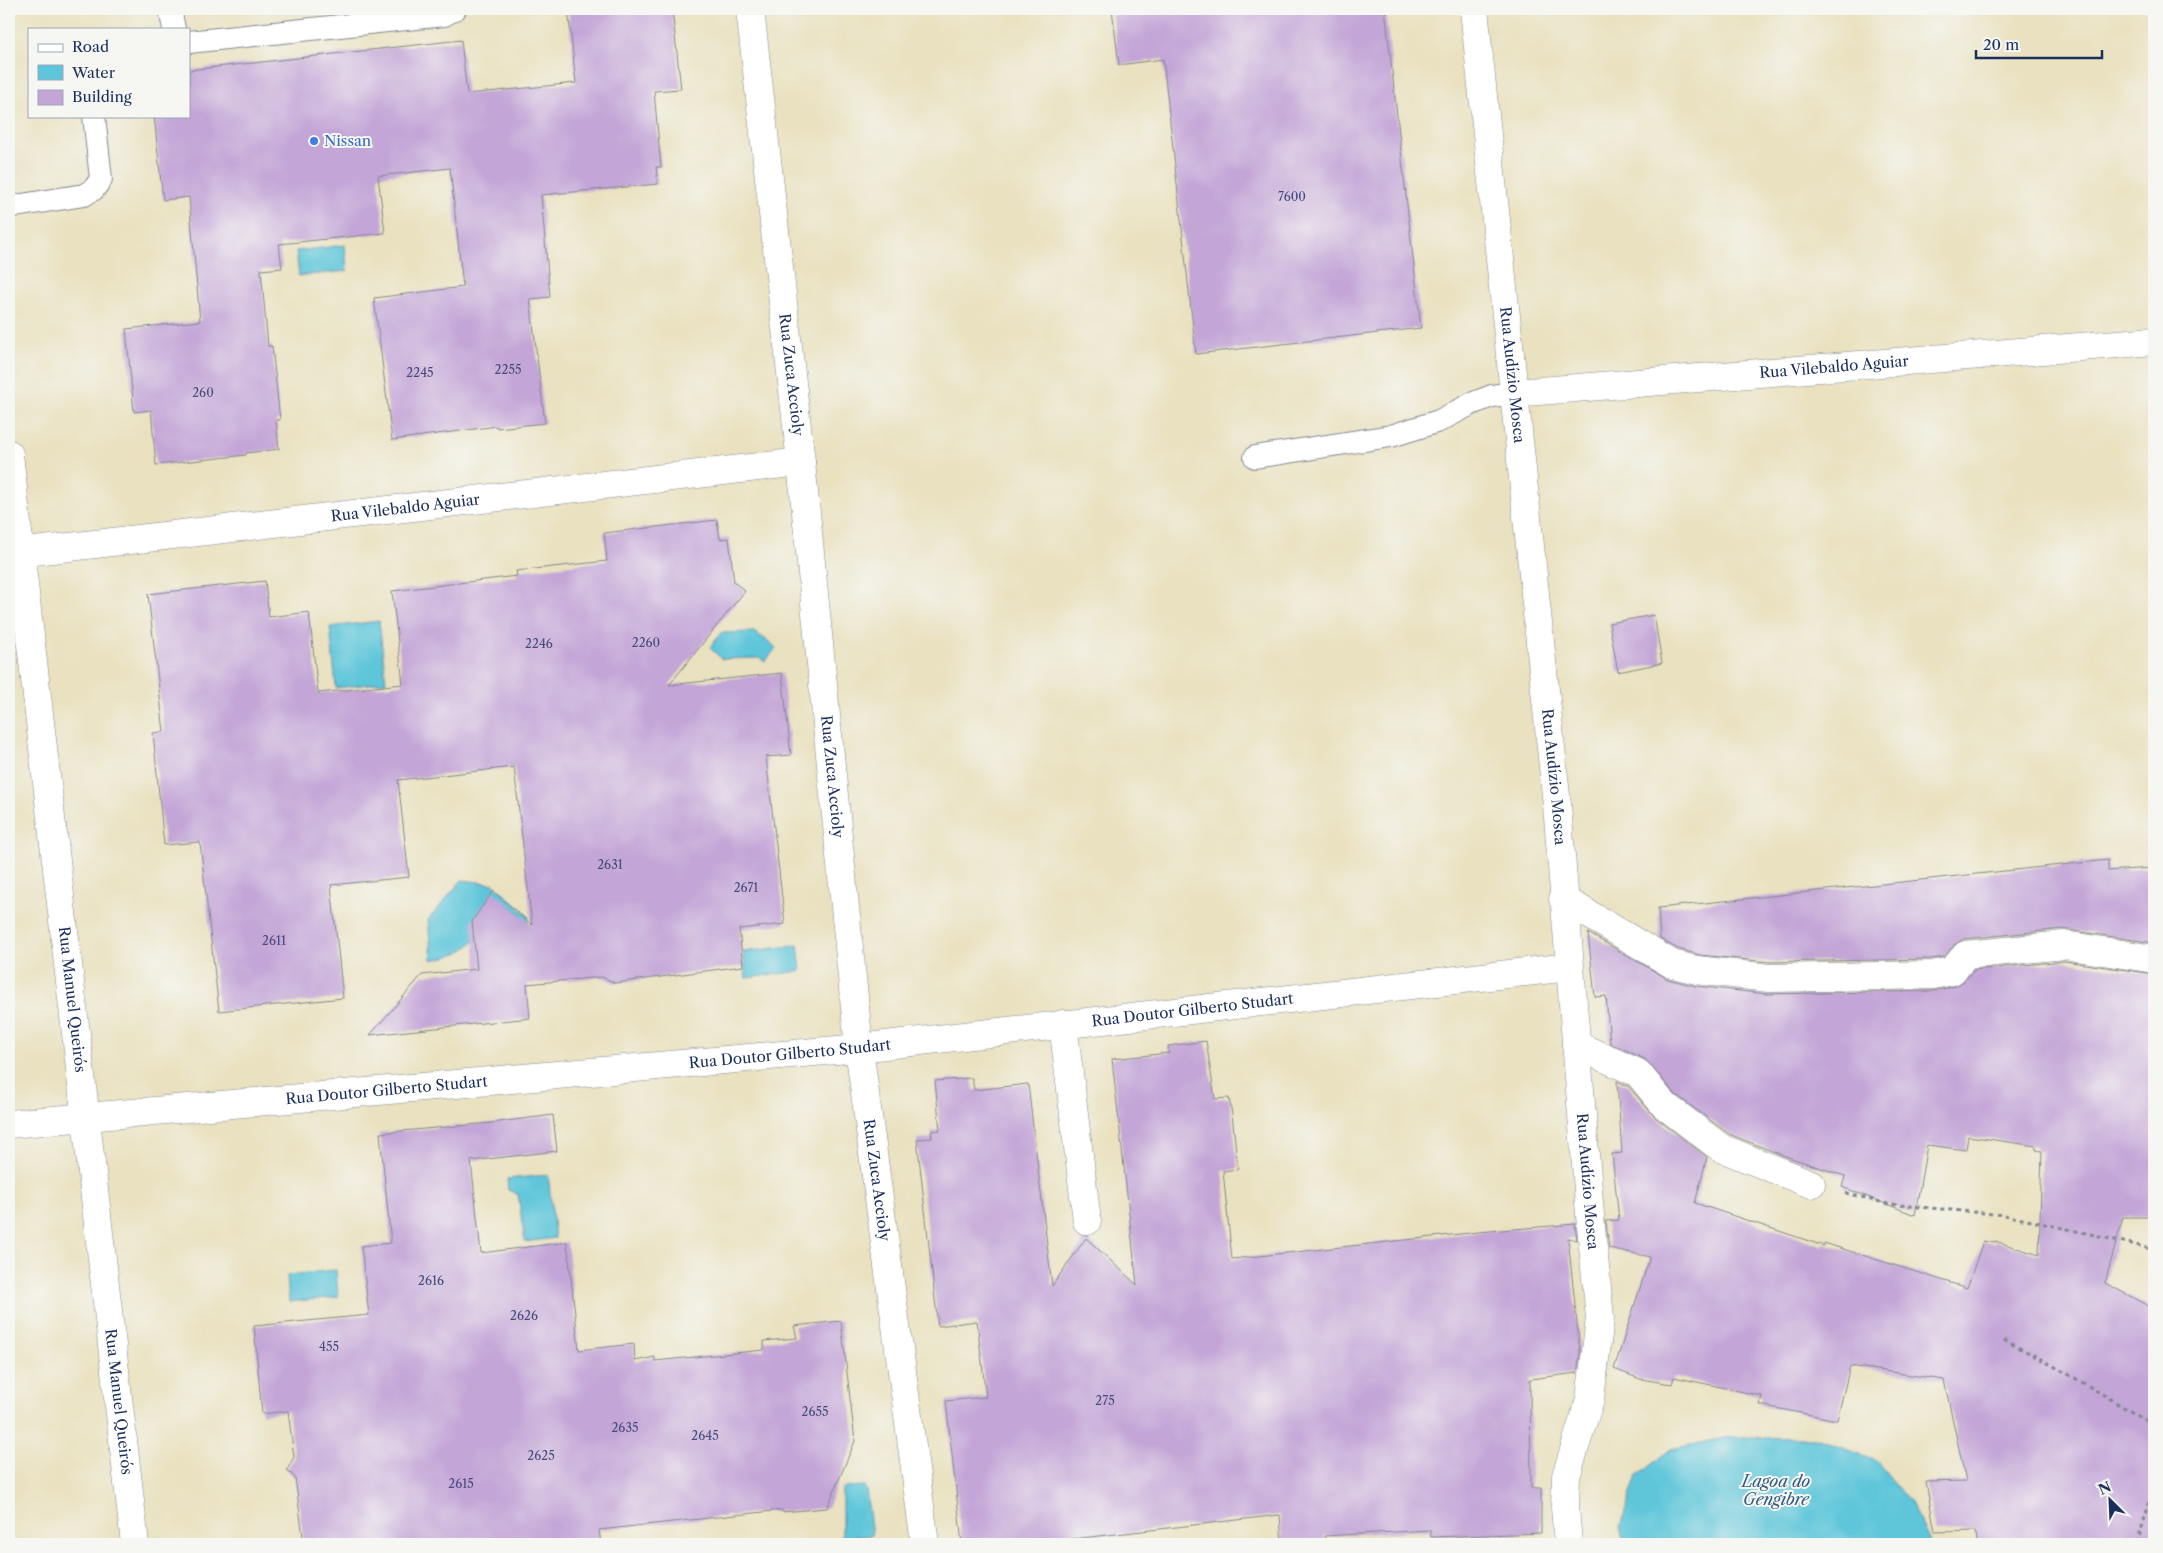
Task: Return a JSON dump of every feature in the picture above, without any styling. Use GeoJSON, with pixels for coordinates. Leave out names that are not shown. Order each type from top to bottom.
{"type":"FeatureCollection","features":[{"type":"Feature","properties":{"kind":"street","name":"Rua Zuca Accioly"},"geometry":{"type":"LineString","coordinates":[[750,9],[801,462],[859,1048],[924,1544]]}},
{"type":"Feature","properties":{"kind":"street","name":"Rua Audízio Mosca"},"geometry":{"type":"LineString","coordinates":[[1474,9],[1557,805],[1590,1227],[1600,1318],[1590,1400],[1566,1476],[1565,1507],[1568,1544]]}},
{"type":"Feature","properties":{"kind":"street","name":"Rua Vilebaldo Aguiar"},"geometry":{"type":"LineString","coordinates":[[1514,393],[2154,341]]}},
{"type":"Feature","properties":{"kind":"street","name":"Rua Manuel Queirós"},"geometry":{"type":"LineString","coordinates":[[9,454],[15,554],[136,1544]]}},
{"type":"Feature","properties":{"kind":"street","name":"Rua Vilebaldo Aguiar"},"geometry":{"type":"LineString","coordinates":[[15,554],[801,462]]}},
{"type":"Feature","properties":{"kind":"street"},"geometry":{"type":"LineString","coordinates":[[1563,899],[1672,964],[1697,970],[1761,978],[1933,975],[1952,971],[1966,955],[2064,945],[2154,959]]}},
{"type":"Feature","properties":{"kind":"street","name":"Rua Doutor Gilberto Studart"},"geometry":{"type":"LineString","coordinates":[[9,1124],[859,1048],[1570,967]]}},
{"type":"Feature","properties":{"kind":"street"},"geometry":{"type":"LineString","coordinates":[[1063,1024],[1087,1221]]}},
{"type":"Feature","properties":{"kind":"street"},"geometry":{"type":"LineString","coordinates":[[1576,1045],[1638,1073],[1664,1105],[1721,1148],[1810,1184]]}},
{"type":"Feature","properties":{"kind":"lane"},"geometry":{"type":"LineString","coordinates":[[170,9],[174,28]]}},
{"type":"Feature","properties":{"kind":"lane"},"geometry":{"type":"LineString","coordinates":[[190,42],[444,15],[455,9]]}},
{"type":"Feature","properties":{"kind":"lane"},"geometry":{"type":"LineString","coordinates":[[9,207],[84,195],[94,189],[101,179],[94,118]]}},
{"type":"Feature","properties":{"kind":"lane"},"geometry":{"type":"LineString","coordinates":[[1255,457],[1391,436],[1439,421],[1471,404],[1492,396],[1514,393]]}},
{"type":"Feature","properties":{"kind":"path"},"geometry":{"type":"LineString","coordinates":[[1810,1184],[1888,1204],[2004,1215],[2135,1244],[2154,1251]]}},
{"type":"Feature","properties":{"kind":"path"},"geometry":{"type":"LineString","coordinates":[[2004,1340],[2050,1363],[2154,1426]]}},
{"type":"Feature","properties":{"kind":"path"},"geometry":{"type":"LineString","coordinates":[[2137,1544],[2154,1487]]}},
{"type":"Feature","properties":{"kind":"water"},"geometry":{"type":"Polygon","coordinates":[[[345,245],[347,271],[299,276],[296,251],[345,245]]]}},
{"type":"Feature","properties":{"kind":"water"},"geometry":{"type":"Polygon","coordinates":[[[379,621],[386,682],[336,688],[330,627],[379,621]]]}},
{"type":"Feature","properties":{"kind":"water"},"geometry":{"type":"Polygon","coordinates":[[[754,632],[776,648],[765,662],[760,658],[722,659],[710,648],[721,633],[754,632]]]}},
{"type":"Feature","properties":{"kind":"water"},"geometry":{"type":"Polygon","coordinates":[[[462,880],[494,884],[528,916],[529,927],[522,928],[521,915],[493,892],[480,930],[469,946],[460,952],[432,960],[428,920],[462,880]]]}},
{"type":"Feature","properties":{"kind":"water"},"geometry":{"type":"Polygon","coordinates":[[[798,945],[801,971],[746,978],[743,952],[798,945]]]}},
{"type":"Feature","properties":{"kind":"water"},"geometry":{"type":"Polygon","coordinates":[[[548,1175],[555,1238],[525,1242],[518,1194],[508,1190],[507,1179],[548,1175]]]}},
{"type":"Feature","properties":{"kind":"water"},"geometry":{"type":"Polygon","coordinates":[[[336,1270],[338,1297],[289,1302],[287,1275],[336,1270]]]}},
{"type":"Feature","properties":{"kind":"water","name":"Lagoa do Gengibre"},"geometry":{"type":"Polygon","coordinates":[[[1730,1437],[1815,1438],[1874,1459],[1910,1503],[1931,1544],[1624,1544],[1620,1527],[1637,1476],[1671,1449],[1730,1437]]]}},
{"type":"Feature","properties":{"kind":"water"},"geometry":{"type":"Polygon","coordinates":[[[864,1486],[872,1535],[860,1537],[856,1534],[854,1538],[842,1537],[842,1489],[845,1487],[864,1486]]]}},
{"type":"Feature","properties":{"kind":"building"},"geometry":{"type":"Polygon","coordinates":[[[568,9],[672,9],[681,89],[654,91],[661,167],[656,167],[658,184],[541,195],[550,297],[530,299],[545,423],[497,428],[497,426],[392,440],[374,298],[463,287],[450,168],[378,176],[385,233],[279,244],[282,268],[261,270],[268,346],[272,346],[280,420],[276,420],[279,449],[246,453],[246,455],[156,465],[151,410],[134,412],[126,329],[200,321],[189,197],[163,200],[154,118],[190,118],[190,70],[461,40],[467,94],[576,83],[568,9]]]}},
{"type":"Feature","properties":{"kind":"building"},"geometry":{"type":"Polygon","coordinates":[[[1112,9],[1385,9],[1421,328],[1196,354],[1163,59],[1119,65],[1112,9]]]}},
{"type":"Feature","properties":{"kind":"building"},"geometry":{"type":"Polygon","coordinates":[[[717,520],[720,539],[729,538],[734,582],[745,591],[669,685],[782,673],[791,755],[766,757],[785,924],[739,929],[743,966],[615,983],[602,977],[527,984],[530,1018],[370,1035],[422,975],[477,969],[472,921],[493,891],[532,925],[514,767],[398,780],[409,877],[331,885],[343,998],[219,1011],[200,842],[164,845],[153,733],[164,732],[148,594],[265,581],[269,617],[309,612],[318,693],[403,684],[392,591],[517,576],[516,571],[607,561],[604,533],[717,520]]]}},
{"type":"Feature","properties":{"kind":"building"},"geometry":{"type":"Polygon","coordinates":[[[1654,615],[1662,663],[1618,672],[1609,623],[1654,615]]]}},
{"type":"Feature","properties":{"kind":"building"},"geometry":{"type":"Polygon","coordinates":[[[2108,860],[2108,871],[2152,868],[2154,943],[2062,929],[1964,939],[1954,945],[1944,957],[1931,959],[1770,962],[1700,955],[1678,949],[1660,939],[1658,908],[2108,860]]]}},
{"type":"Feature","properties":{"kind":"building"},"geometry":{"type":"Polygon","coordinates":[[[1588,933],[1668,979],[1695,986],[1767,994],[1933,991],[1956,986],[1964,981],[1974,970],[2064,961],[2154,974],[2154,1217],[2123,1217],[2105,1283],[2154,1309],[2154,1544],[1977,1544],[1976,1531],[1935,1532],[1926,1482],[1966,1481],[1944,1380],[1850,1366],[1837,1420],[1760,1405],[1762,1396],[1674,1377],[1672,1384],[1640,1379],[1614,1369],[1650,1257],[1609,1248],[1606,1221],[1619,1220],[1612,1154],[1622,1153],[1617,1081],[1628,1086],[1655,1117],[1707,1157],[1695,1203],[1824,1246],[1824,1243],[1967,1288],[1983,1241],[1995,1243],[1995,1241],[2039,1255],[2042,1151],[2036,1150],[2036,1146],[1968,1136],[1966,1150],[1927,1145],[1915,1215],[1842,1187],[1845,1176],[1782,1155],[1729,1134],[1675,1094],[1645,1059],[1610,1043],[1606,996],[1595,997],[1588,933]]]}},
{"type":"Feature","properties":{"kind":"building"},"geometry":{"type":"Polygon","coordinates":[[[1206,1041],[1215,1099],[1229,1098],[1232,1114],[1238,1169],[1223,1171],[1232,1259],[1478,1232],[1575,1224],[1577,1240],[1568,1238],[1580,1352],[1577,1373],[1530,1379],[1531,1488],[1541,1488],[1541,1533],[1431,1537],[1430,1530],[1324,1536],[1325,1541],[1282,1544],[1280,1515],[1030,1544],[962,1544],[946,1401],[986,1397],[977,1321],[938,1326],[917,1139],[932,1138],[931,1131],[940,1130],[935,1081],[972,1078],[974,1090],[1028,1084],[1052,1286],[1086,1238],[1137,1285],[1112,1059],[1169,1053],[1168,1046],[1206,1041]]]}},
{"type":"Feature","properties":{"kind":"building"},"geometry":{"type":"Polygon","coordinates":[[[553,1115],[557,1151],[471,1161],[481,1253],[567,1242],[579,1350],[634,1344],[635,1361],[655,1357],[655,1361],[764,1350],[764,1341],[797,1338],[794,1326],[841,1321],[855,1441],[827,1508],[782,1512],[782,1510],[599,1530],[601,1544],[304,1544],[295,1478],[287,1470],[294,1457],[288,1411],[262,1414],[254,1326],[369,1315],[361,1246],[391,1243],[380,1133],[491,1123],[553,1115]]]}},
{"type":"Feature","properties":{"kind":"place","name":"Nissan"},"geometry":{"type":"Point","coordinates":[314,141]}}]}
